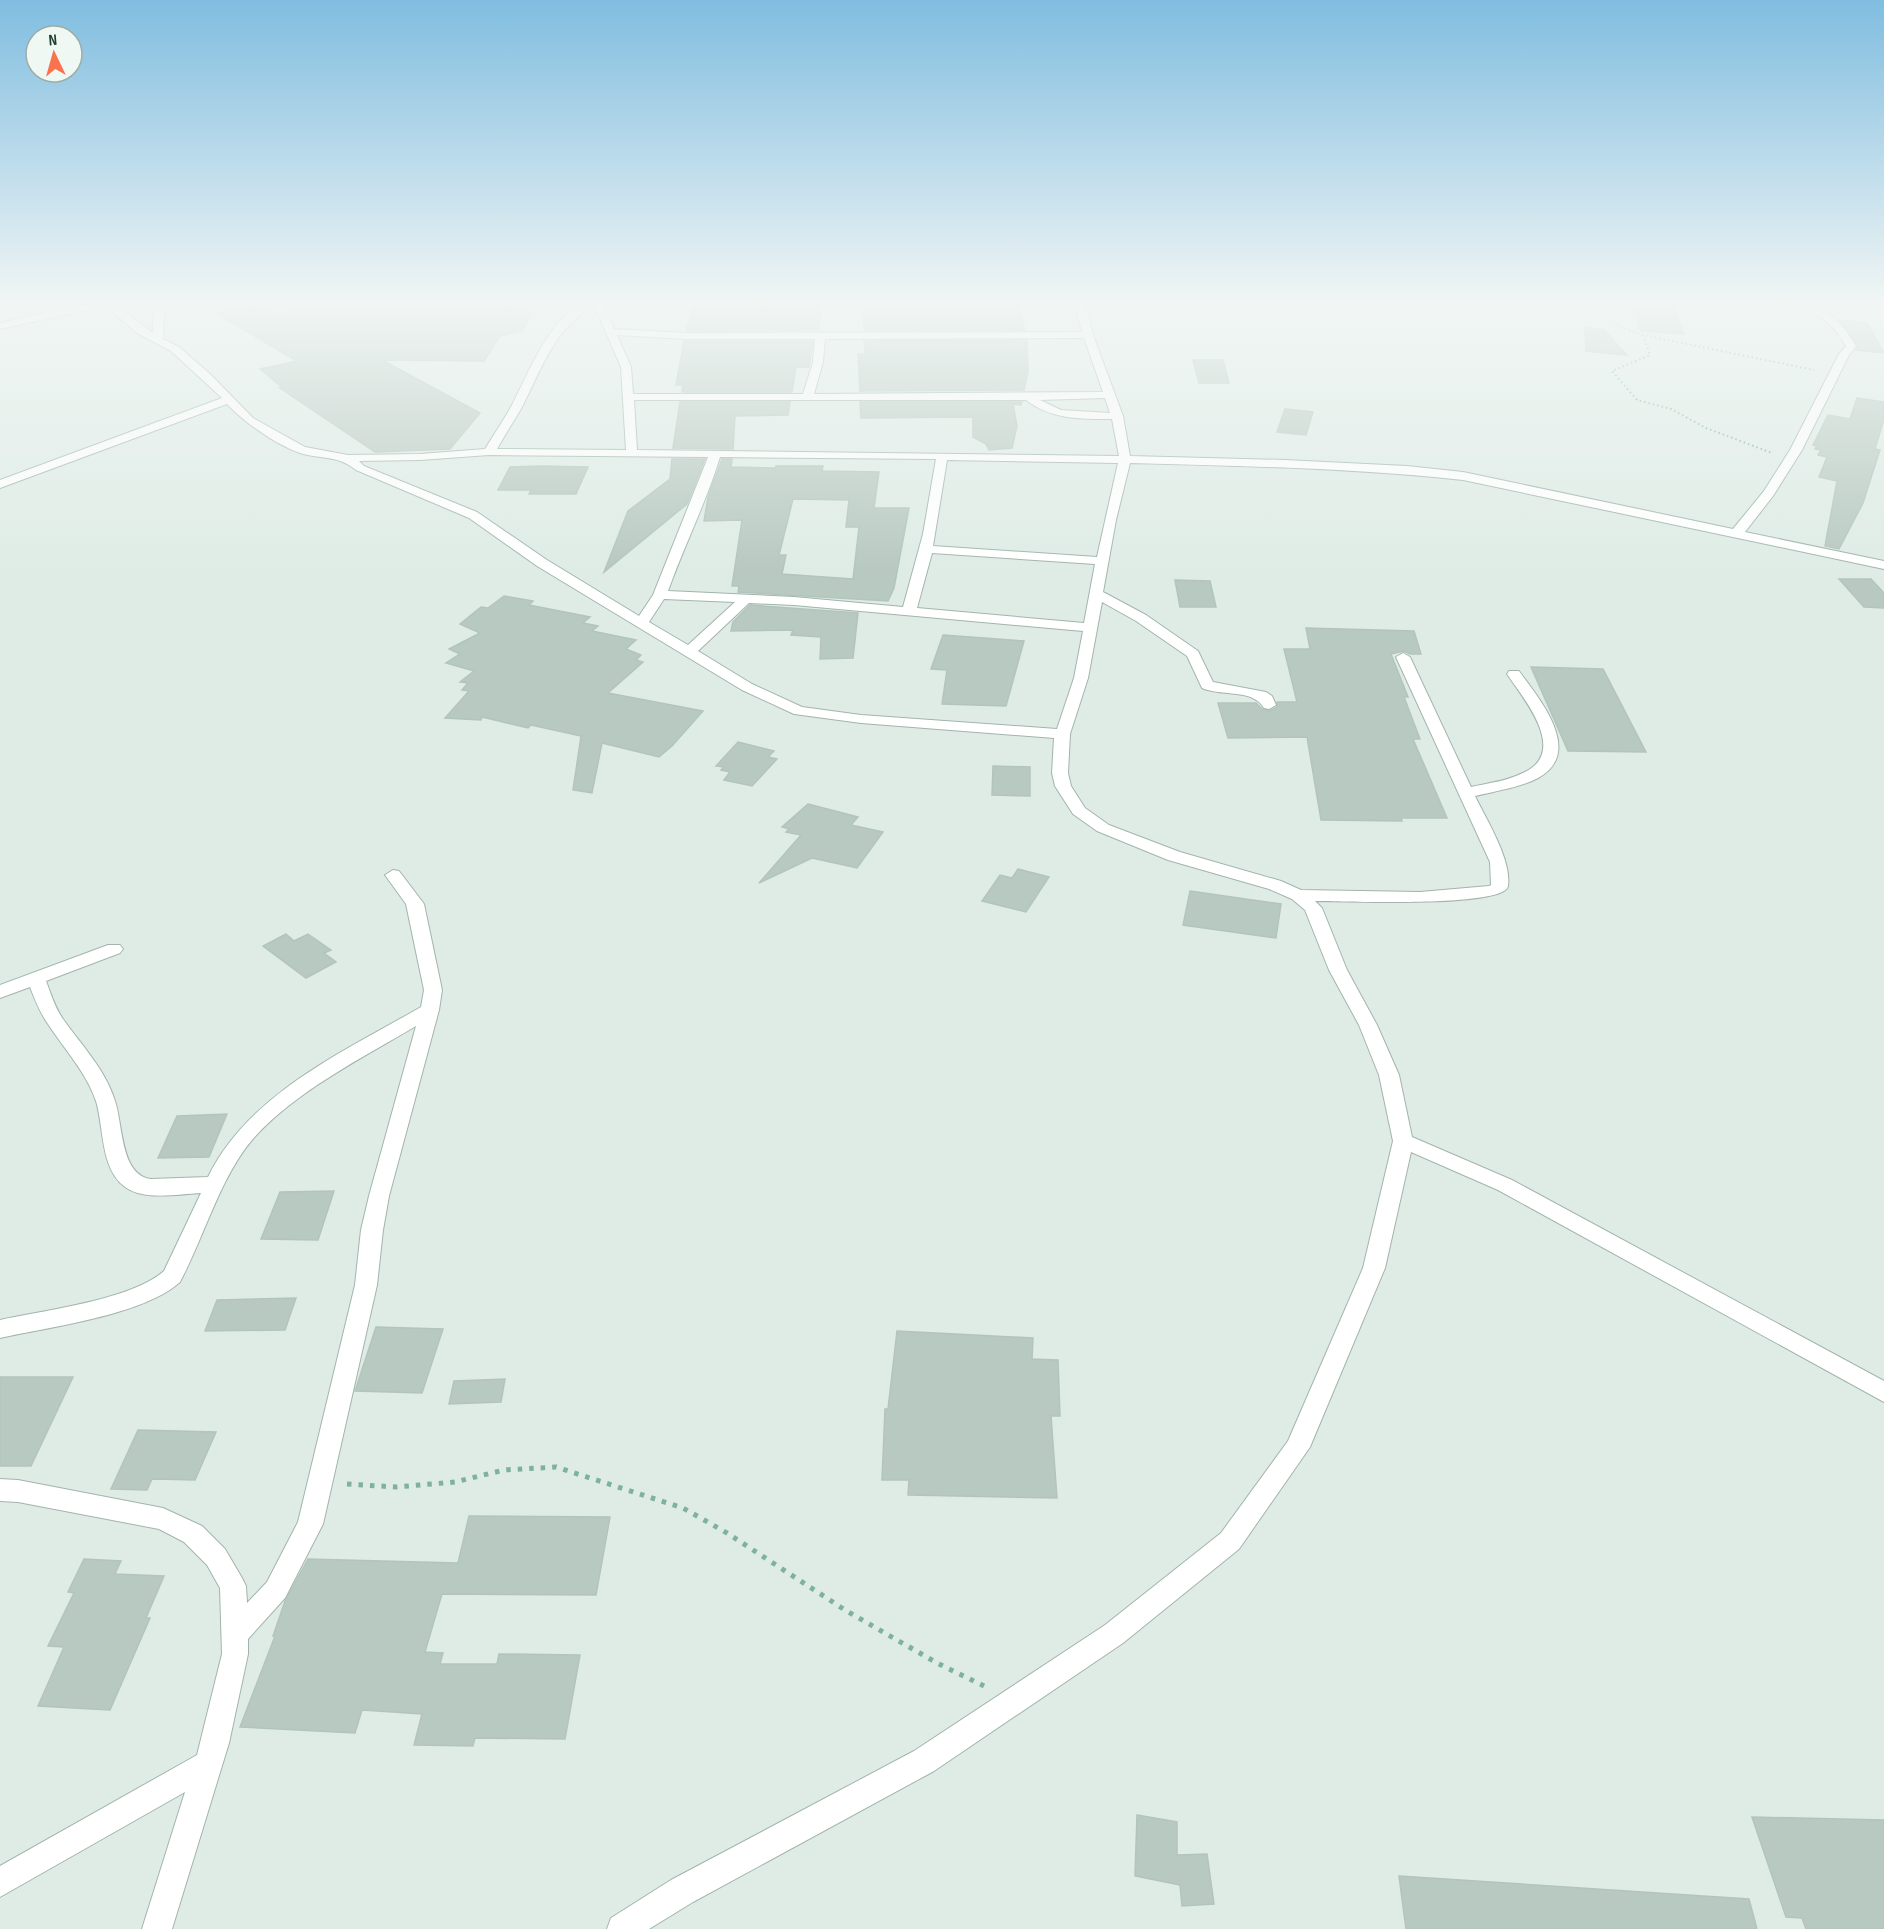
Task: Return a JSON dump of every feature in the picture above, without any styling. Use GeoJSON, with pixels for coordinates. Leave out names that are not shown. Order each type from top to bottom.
{"type":"FeatureCollection","features":[{"type":"Feature","properties":{"kind":"street"},"geometry":{"type":"LineString","coordinates":[[221,391],[249,420],[302,450],[348,458],[420,457],[489,452],[942,456],[1295,463],[1407,470],[1463,476],[1884,565]]}},
{"type":"Feature","properties":{"kind":"street"},"geometry":{"type":"LineString","coordinates":[[489,452],[524,391]]}},
{"type":"Feature","properties":{"kind":"street"},"geometry":{"type":"LineString","coordinates":[[627,391],[632,453]]}},
{"type":"Feature","properties":{"kind":"street"},"geometry":{"type":"LineString","coordinates":[[808,396],[809,391]]}},
{"type":"Feature","properties":{"kind":"street"},"geometry":{"type":"LineString","coordinates":[[1109,391],[1117,416],[1125,459],[1102,561],[1078,689],[1062,734],[1060,773],[1063,786],[1078,811],[1103,828],[1173,856],[1244,875],[1298,895],[1417,897],[1493,891],[1500,887],[1498,862],[1404,657]]}},
{"type":"Feature","properties":{"kind":"street"},"geometry":{"type":"LineString","coordinates":[[1737,533],[1769,493],[1827,391]]}},
{"type":"Feature","properties":{"kind":"street"},"geometry":{"type":"LineString","coordinates":[[627,397],[1110,395]]}},
{"type":"Feature","properties":{"kind":"street"},"geometry":{"type":"LineString","coordinates":[[1029,397],[1045,410],[1058,413],[1117,416]]}},
{"type":"Feature","properties":{"kind":"street"},"geometry":{"type":"LineString","coordinates":[[0,484],[230,399]]}},
{"type":"Feature","properties":{"kind":"street"},"geometry":{"type":"LineString","coordinates":[[642,622],[660,595],[679,543],[707,480],[715,454]]}},
{"type":"Feature","properties":{"kind":"street"},"geometry":{"type":"LineString","coordinates":[[909,611],[928,549],[942,456]]}},
{"type":"Feature","properties":{"kind":"street"},"geometry":{"type":"LineString","coordinates":[[348,458],[360,468],[473,515],[542,563],[747,687],[799,711],[861,719],[1062,734]]}},
{"type":"Feature","properties":{"kind":"street"},"geometry":{"type":"LineString","coordinates":[[928,549],[1102,561]]}},
{"type":"Feature","properties":{"kind":"street"},"geometry":{"type":"LineString","coordinates":[[1096,593],[1141,618],[1193,654],[1207,685],[1224,692],[1264,696],[1269,705]]}},
{"type":"Feature","properties":{"kind":"street"},"geometry":{"type":"LineString","coordinates":[[660,595],[909,611],[1090,628]]}},
{"type":"Feature","properties":{"kind":"street"},"geometry":{"type":"LineString","coordinates":[[690,651],[746,599]]}},
{"type":"Feature","properties":{"kind":"street"},"geometry":{"type":"LineString","coordinates":[[1467,793],[1537,771],[1548,759],[1552,746],[1550,733],[1543,718],[1514,674]]}},
{"type":"Feature","properties":{"kind":"street"},"geometry":{"type":"LineString","coordinates":[[235,1634],[276,1590],[310,1524],[366,1285],[372,1230],[379,1196],[430,1010],[433,990],[415,904],[393,875]]}},
{"type":"Feature","properties":{"kind":"street"},"geometry":{"type":"LineString","coordinates":[[622,1929],[682,1891],[924,1761],[1114,1634],[1230,1541],[1298,1447],[1374,1268],[1403,1141],[1389,1075],[1372,1035],[1338,970],[1313,908],[1298,895]]}},
{"type":"Feature","properties":{"kind":"street"},"geometry":{"type":"LineString","coordinates":[[0,992],[114,949]]}},
{"type":"Feature","properties":{"kind":"street"},"geometry":{"type":"LineString","coordinates":[[36,980],[55,1021],[82,1055],[102,1087],[111,1118],[116,1153],[124,1172],[134,1183],[165,1187],[216,1184]]}},
{"type":"Feature","properties":{"kind":"street"},"geometry":{"type":"LineString","coordinates":[[0,1329],[117,1303],[162,1285],[171,1276],[223,1168],[244,1136],[275,1106],[341,1062],[430,1010]]}},
{"type":"Feature","properties":{"kind":"street"},"geometry":{"type":"LineString","coordinates":[[1403,1141],[1505,1185],[1884,1392]]}},
{"type":"Feature","properties":{"kind":"street"},"geometry":{"type":"LineString","coordinates":[[0,1490],[18,1491],[163,1520],[193,1534],[216,1557],[233,1586],[235,1654],[208,1764],[157,1929]]}},
{"type":"Feature","properties":{"kind":"street"},"geometry":{"type":"LineString","coordinates":[[0,1882],[208,1764]]}},
{"type":"Feature","properties":{"kind":"path"},"geometry":{"type":"LineString","coordinates":[[1627,391],[1643,402],[1671,408],[1706,428],[1790,459]]}},
{"type":"Feature","properties":{"kind":"path"},"geometry":{"type":"LineString","coordinates":[[322,1480],[396,1487],[455,1482],[504,1470],[556,1467],[683,1508],[727,1533],[845,1610],[937,1663],[1014,1701]]}},
{"type":"Feature","properties":{"kind":"building"},"geometry":{"type":"Polygon","coordinates":[[[284,391],[439,391],[480,413],[450,449],[375,452],[284,391]]]}},
{"type":"Feature","properties":{"kind":"building"},"geometry":{"type":"Polygon","coordinates":[[[682,391],[792,391],[792,392],[682,391]]]}},
{"type":"Feature","properties":{"kind":"building"},"geometry":{"type":"Polygon","coordinates":[[[1857,398],[1884,402],[1884,419],[1875,449],[1880,450],[1863,503],[1839,549],[1825,546],[1837,481],[1819,477],[1827,457],[1818,455],[1821,450],[1815,449],[1817,446],[1813,445],[1828,415],[1850,419],[1857,398]]]}},
{"type":"Feature","properties":{"kind":"building"},"geometry":{"type":"Polygon","coordinates":[[[680,402],[790,402],[788,415],[735,416],[733,449],[673,448],[680,402]]]}},
{"type":"Feature","properties":{"kind":"building"},"geometry":{"type":"Polygon","coordinates":[[[860,402],[1022,402],[1021,405],[1013,404],[1017,426],[1012,448],[989,450],[986,444],[973,437],[973,417],[861,418],[860,402]]]}},
{"type":"Feature","properties":{"kind":"building"},"geometry":{"type":"Polygon","coordinates":[[[1285,409],[1313,412],[1306,435],[1277,432],[1285,409]]]}},
{"type":"Feature","properties":{"kind":"building"},"geometry":{"type":"Polygon","coordinates":[[[672,459],[705,459],[687,504],[604,572],[628,511],[670,479],[672,459]]]}},
{"type":"Feature","properties":{"kind":"building"},"geometry":{"type":"Polygon","coordinates":[[[722,459],[732,459],[731,467],[823,466],[822,471],[879,472],[874,508],[909,508],[894,588],[888,601],[738,592],[739,586],[732,586],[742,520],[704,521],[708,497],[722,459]],[[793,499],[779,555],[786,555],[782,574],[853,579],[859,527],[846,527],[849,500],[793,499]]]}},
{"type":"Feature","properties":{"kind":"building"},"geometry":{"type":"Polygon","coordinates":[[[510,467],[588,467],[576,494],[529,494],[531,490],[498,490],[510,467]]]}},
{"type":"Feature","properties":{"kind":"building"},"geometry":{"type":"Polygon","coordinates":[[[1839,579],[1871,579],[1884,593],[1884,608],[1864,607],[1839,579]]]}},
{"type":"Feature","properties":{"kind":"building"},"geometry":{"type":"Polygon","coordinates":[[[1175,580],[1210,581],[1216,607],[1180,607],[1175,580]]]}},
{"type":"Feature","properties":{"kind":"building"},"geometry":{"type":"Polygon","coordinates":[[[504,596],[533,601],[529,605],[590,617],[583,623],[598,626],[592,631],[636,640],[626,649],[641,655],[636,660],[643,662],[608,693],[703,711],[659,757],[602,743],[592,793],[573,790],[581,736],[531,725],[528,728],[482,717],[481,720],[445,718],[469,691],[462,690],[468,683],[460,682],[474,671],[446,663],[460,654],[449,649],[480,633],[460,624],[481,607],[488,608],[504,596]]]}},
{"type":"Feature","properties":{"kind":"building"},"geometry":{"type":"Polygon","coordinates":[[[750,605],[858,613],[853,658],[820,659],[821,637],[791,635],[793,630],[731,631],[733,622],[750,605]]]}},
{"type":"Feature","properties":{"kind":"building"},"geometry":{"type":"Polygon","coordinates":[[[1306,628],[1414,631],[1421,654],[1410,654],[1404,651],[1391,654],[1408,697],[1404,697],[1420,739],[1413,739],[1447,818],[1401,818],[1402,821],[1321,820],[1307,737],[1228,738],[1218,703],[1256,703],[1262,709],[1269,711],[1277,707],[1277,702],[1297,702],[1284,649],[1310,649],[1306,628]]]}},
{"type":"Feature","properties":{"kind":"building"},"geometry":{"type":"Polygon","coordinates":[[[943,635],[1024,641],[1006,706],[942,704],[947,670],[931,669],[943,635]]]}},
{"type":"Feature","properties":{"kind":"building"},"geometry":{"type":"Polygon","coordinates":[[[1531,667],[1603,669],[1646,752],[1568,751],[1531,667]]]}},
{"type":"Feature","properties":{"kind":"building"},"geometry":{"type":"Polygon","coordinates":[[[738,742],[774,751],[768,757],[777,759],[752,786],[724,780],[730,772],[721,770],[724,767],[716,766],[738,742]]]}},
{"type":"Feature","properties":{"kind":"building"},"geometry":{"type":"Polygon","coordinates":[[[993,766],[1030,767],[1030,796],[992,795],[993,766]]]}},
{"type":"Feature","properties":{"kind":"building"},"geometry":{"type":"Polygon","coordinates":[[[808,804],[858,817],[851,825],[883,832],[857,868],[812,858],[759,883],[801,835],[786,832],[789,829],[782,827],[808,804]]]}},
{"type":"Feature","properties":{"kind":"building"},"geometry":{"type":"Polygon","coordinates":[[[1018,869],[1049,877],[1026,912],[982,901],[1000,875],[1012,878],[1018,869]]]}},
{"type":"Feature","properties":{"kind":"building"},"geometry":{"type":"Polygon","coordinates":[[[1190,891],[1281,904],[1276,938],[1183,925],[1190,891]]]}},
{"type":"Feature","properties":{"kind":"building"},"geometry":{"type":"Polygon","coordinates":[[[286,934],[294,941],[308,934],[331,950],[324,953],[336,962],[306,978],[263,946],[286,934]]]}},
{"type":"Feature","properties":{"kind":"building"},"geometry":{"type":"Polygon","coordinates":[[[227,1114],[209,1157],[158,1158],[177,1116],[227,1114]]]}},
{"type":"Feature","properties":{"kind":"building"},"geometry":{"type":"Polygon","coordinates":[[[334,1191],[318,1240],[261,1239],[280,1192],[334,1191]]]}},
{"type":"Feature","properties":{"kind":"building"},"geometry":{"type":"Polygon","coordinates":[[[296,1298],[285,1330],[205,1331],[217,1300],[296,1298]]]}},
{"type":"Feature","properties":{"kind":"building"},"geometry":{"type":"Polygon","coordinates":[[[376,1327],[443,1329],[422,1393],[355,1391],[376,1327]]]}},
{"type":"Feature","properties":{"kind":"building"},"geometry":{"type":"Polygon","coordinates":[[[897,1331],[1033,1338],[1032,1359],[1058,1360],[1060,1416],[1051,1416],[1057,1498],[908,1495],[909,1480],[882,1480],[885,1409],[888,1409],[897,1331]]]}},
{"type":"Feature","properties":{"kind":"building"},"geometry":{"type":"Polygon","coordinates":[[[0,1377],[73,1377],[31,1466],[0,1466],[0,1377]]]}},
{"type":"Feature","properties":{"kind":"building"},"geometry":{"type":"Polygon","coordinates":[[[505,1379],[501,1402],[449,1404],[454,1381],[505,1379]]]}},
{"type":"Feature","properties":{"kind":"building"},"geometry":{"type":"Polygon","coordinates":[[[138,1430],[216,1432],[195,1480],[152,1479],[147,1490],[111,1489],[138,1430]]]}},
{"type":"Feature","properties":{"kind":"building"},"geometry":{"type":"Polygon","coordinates":[[[469,1516],[610,1517],[596,1595],[442,1594],[425,1652],[443,1653],[440,1664],[497,1664],[499,1654],[580,1655],[565,1739],[475,1738],[473,1746],[414,1745],[422,1714],[362,1710],[355,1733],[240,1727],[275,1636],[273,1636],[285,1601],[308,1559],[458,1563],[469,1516]]]}},
{"type":"Feature","properties":{"kind":"building"},"geometry":{"type":"Polygon","coordinates":[[[84,1559],[121,1561],[115,1574],[164,1576],[146,1618],[150,1618],[110,1710],[38,1706],[64,1647],[48,1646],[74,1593],[68,1592],[84,1559]]]}},
{"type":"Feature","properties":{"kind":"building"},"geometry":{"type":"Polygon","coordinates":[[[1137,1815],[1177,1822],[1177,1855],[1207,1854],[1214,1904],[1182,1906],[1180,1885],[1135,1876],[1137,1815]]]}},
{"type":"Feature","properties":{"kind":"building"},"geometry":{"type":"Polygon","coordinates":[[[1752,1817],[1884,1820],[1884,1929],[1806,1929],[1802,1918],[1786,1917],[1752,1817]]]}},
{"type":"Feature","properties":{"kind":"building"},"geometry":{"type":"Polygon","coordinates":[[[1399,1876],[1749,1899],[1757,1929],[1406,1929],[1399,1876]]]}}]}
